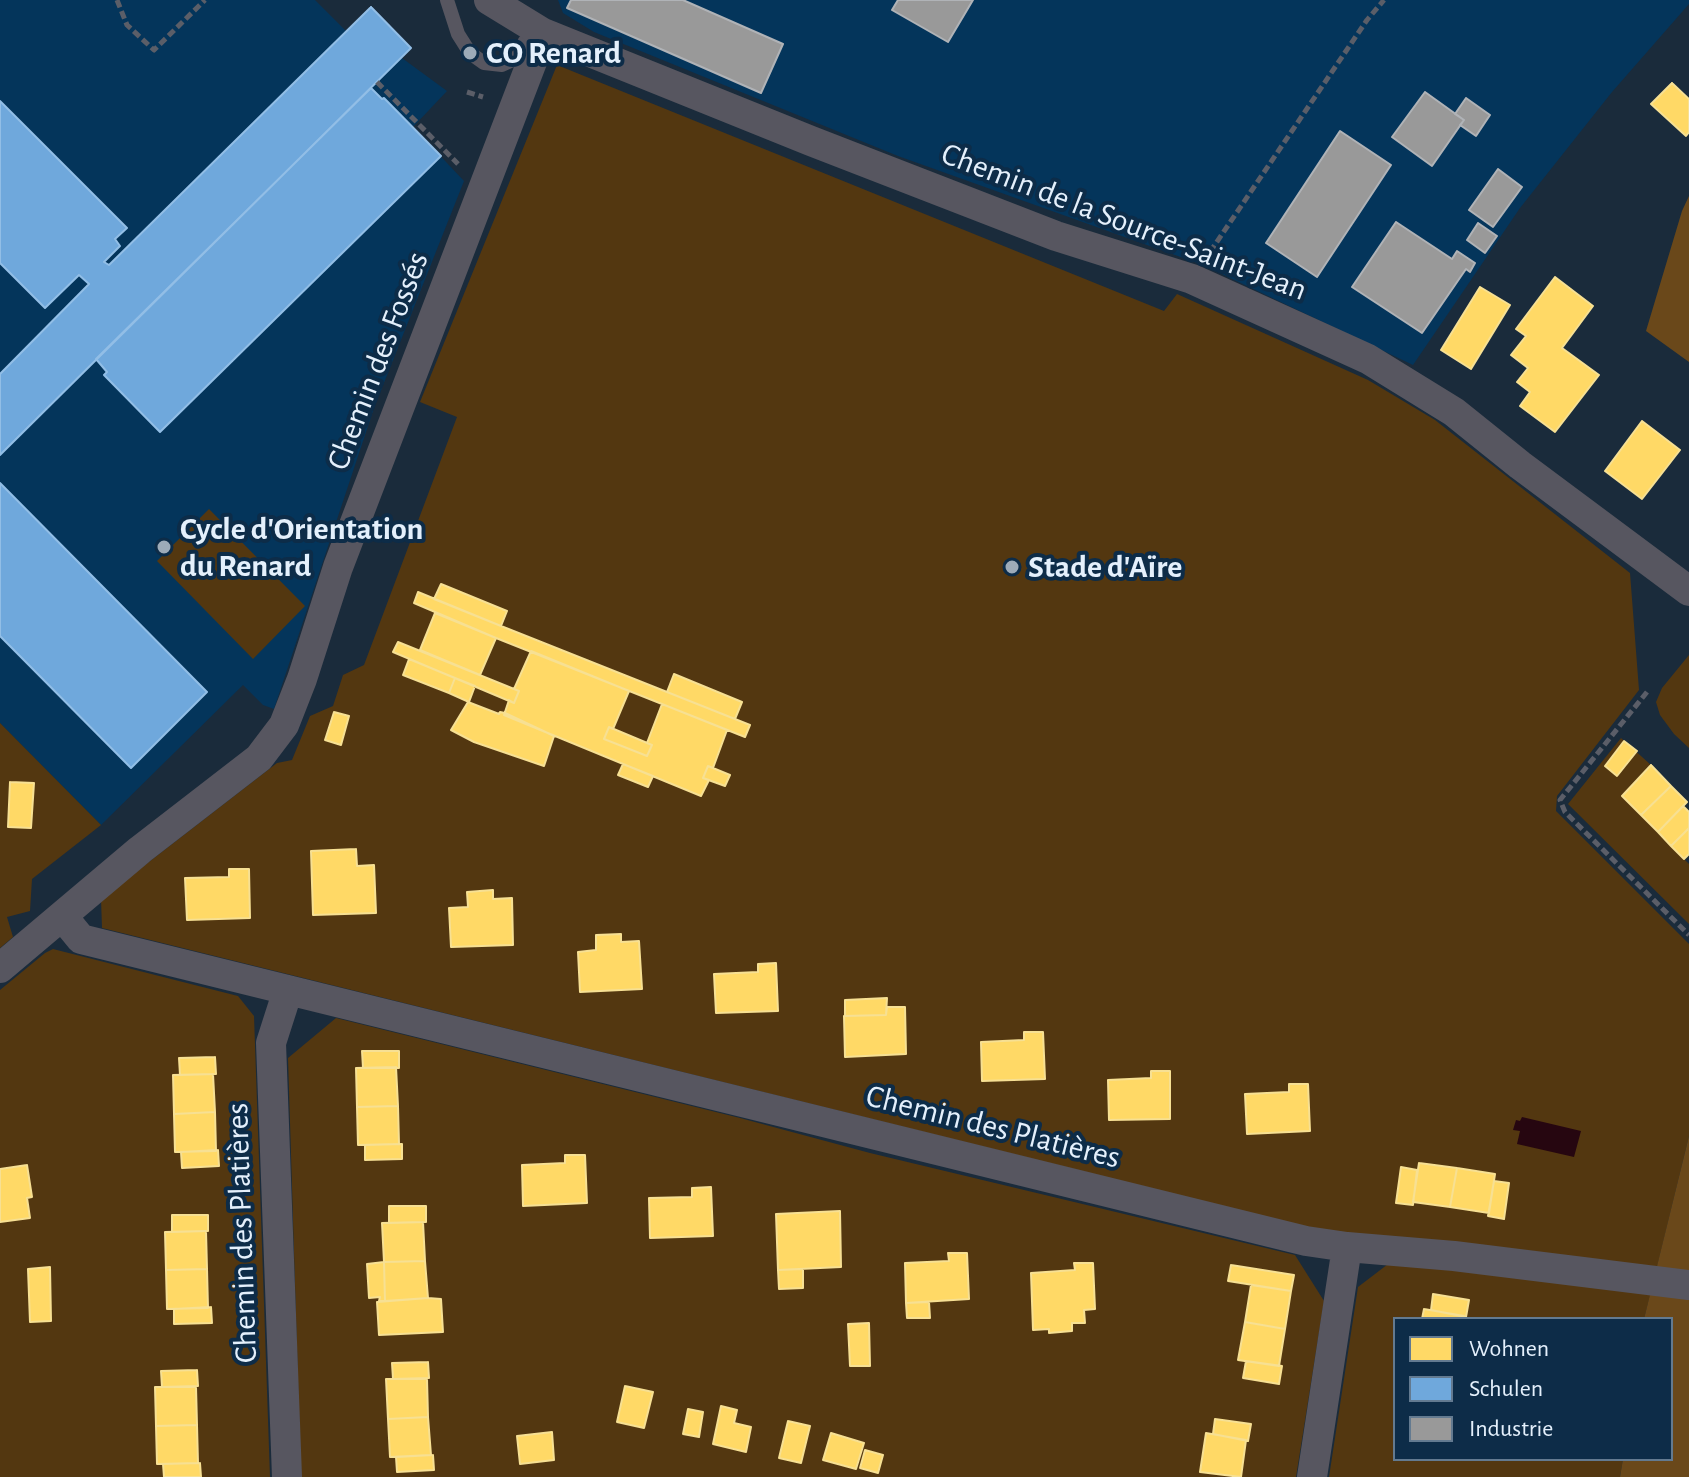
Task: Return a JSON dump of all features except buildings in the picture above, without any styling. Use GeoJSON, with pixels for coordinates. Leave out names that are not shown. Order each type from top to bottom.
{"type":"FeatureCollection","features":[{"type":"Feature","properties":{"kind":"street","name":"Chemin de la Source-Saint-Jean"},"geometry":{"type":"LineString","coordinates":[[489,0],[536,29],[1056,236],[1192,279],[1305,329],[1412,383],[1689,591]]}},
{"type":"Feature","properties":{"kind":"street","name":"Chemin des Fossés"},"geometry":{"type":"LineString","coordinates":[[0,968],[140,850],[259,758],[284,725],[338,567],[536,29]]}},
{"type":"Feature","properties":{"kind":"street","name":"Chemin des Platières"},"geometry":{"type":"LineString","coordinates":[[63,917],[81,939],[1291,1238],[1689,1285]]}},
{"type":"Feature","properties":{"kind":"street","name":"Chemin des Platières"},"geometry":{"type":"LineString","coordinates":[[287,1477],[271,1043],[288,990]]}},
{"type":"Feature","properties":{"kind":"street"},"geometry":{"type":"LineString","coordinates":[[1312,1477],[1347,1247]]}},
{"type":"Feature","properties":{"kind":"lane"},"geometry":{"type":"LineString","coordinates":[[447,0],[458,34],[470,53],[484,63],[502,65],[517,58],[536,29]]}},
{"type":"Feature","properties":{"kind":"path"},"geometry":{"type":"LineString","coordinates":[[117,0],[127,25],[154,50],[205,0]]}},
{"type":"Feature","properties":{"kind":"path"},"geometry":{"type":"LineString","coordinates":[[1192,279],[1367,20],[1384,0]]}},
{"type":"Feature","properties":{"kind":"path"},"geometry":{"type":"LineString","coordinates":[[377,82],[457,162]]}},
{"type":"Feature","properties":{"kind":"path"},"geometry":{"type":"LineString","coordinates":[[1647,692],[1560,800],[1565,812],[1689,935]]}},
{"type":"Feature","properties":{"kind":"shaded area","name":"Cycle d'Orientation du Renard"},"geometry":{"type":"Polygon","coordinates":[[[0,0],[315,0],[346,31],[371,7],[411,48],[402,58],[447,91],[413,127],[464,181],[374,408],[274,709],[263,705],[243,685],[101,825],[0,723],[0,0]]]}},
{"type":"Feature","properties":{"kind":"shaded area"},"geometry":{"type":"Polygon","coordinates":[[[558,0],[1689,0],[1689,4],[1612,92],[1520,208],[1413,365],[1203,265],[898,156],[594,32],[563,13],[558,0]]]}},
{"type":"Feature","properties":{"kind":"shaded area","name":"Stade d'Aïre"},"geometry":{"type":"Polygon","coordinates":[[[557,65],[1164,311],[1177,294],[1368,380],[1435,420],[1630,573],[1639,690],[1557,796],[1556,811],[1689,944],[1689,1136],[1657,1267],[1319,1230],[102,928],[101,899],[277,763],[292,760],[310,716],[333,706],[343,675],[364,665],[457,417],[420,402],[557,65]]]}},
{"type":"Feature","properties":{"kind":"shaded area"},"geometry":{"type":"Polygon","coordinates":[[[1689,196],[1689,362],[1646,331],[1689,196]]]}},
{"type":"Feature","properties":{"kind":"shaded area"},"geometry":{"type":"Polygon","coordinates":[[[209,509],[305,606],[253,659],[157,561],[209,509]]]}},
{"type":"Feature","properties":{"kind":"shaded area"},"geometry":{"type":"Polygon","coordinates":[[[1689,655],[1689,748],[1660,715],[1656,702],[1662,688],[1689,655]]]}},
{"type":"Feature","properties":{"kind":"shaded area"},"geometry":{"type":"Polygon","coordinates":[[[0,723],[101,825],[32,879],[30,911],[7,917],[13,937],[0,948],[0,723]]]}},
{"type":"Feature","properties":{"kind":"shaded area"},"geometry":{"type":"Polygon","coordinates":[[[1621,738],[1651,765],[1622,796],[1689,864],[1689,924],[1568,804],[1621,738]]]}},
{"type":"Feature","properties":{"kind":"shaded area"},"geometry":{"type":"Polygon","coordinates":[[[53,949],[238,996],[254,1016],[270,1477],[0,1477],[0,990],[53,949]]]}},
{"type":"Feature","properties":{"kind":"shaded area"},"geometry":{"type":"Polygon","coordinates":[[[336,1018],[870,1153],[1295,1255],[1324,1301],[1296,1477],[301,1477],[288,1058],[336,1018]]]}},
{"type":"Feature","properties":{"kind":"shaded area"},"geometry":{"type":"Polygon","coordinates":[[[1522,1117],[1581,1131],[1574,1157],[1517,1144],[1520,1131],[1513,1130],[1516,1120],[1520,1121],[1522,1117]]]}},
{"type":"Feature","properties":{"kind":"shaded area"},"geometry":{"type":"Polygon","coordinates":[[[1689,1136],[1689,1477],[1620,1477],[1623,1461],[1673,1461],[1673,1317],[1644,1317],[1689,1136]]]}},
{"type":"Feature","properties":{"kind":"shaded area"},"geometry":{"type":"Polygon","coordinates":[[[1392,1261],[1652,1288],[1645,1317],[1393,1317],[1393,1461],[1623,1461],[1620,1477],[1329,1477],[1358,1287],[1392,1261]]]}},
{"type":"Feature","properties":{"kind":"place","name":"CO Renard"},"geometry":{"type":"Point","coordinates":[470,53]}},
{"type":"Feature","properties":{"kind":"place","name":"Cycle d'Orientation du Renard"},"geometry":{"type":"Point","coordinates":[164,547]}},
{"type":"Feature","properties":{"kind":"place","name":"Stade d'Aïre"},"geometry":{"type":"Point","coordinates":[1012,567]}}]}
